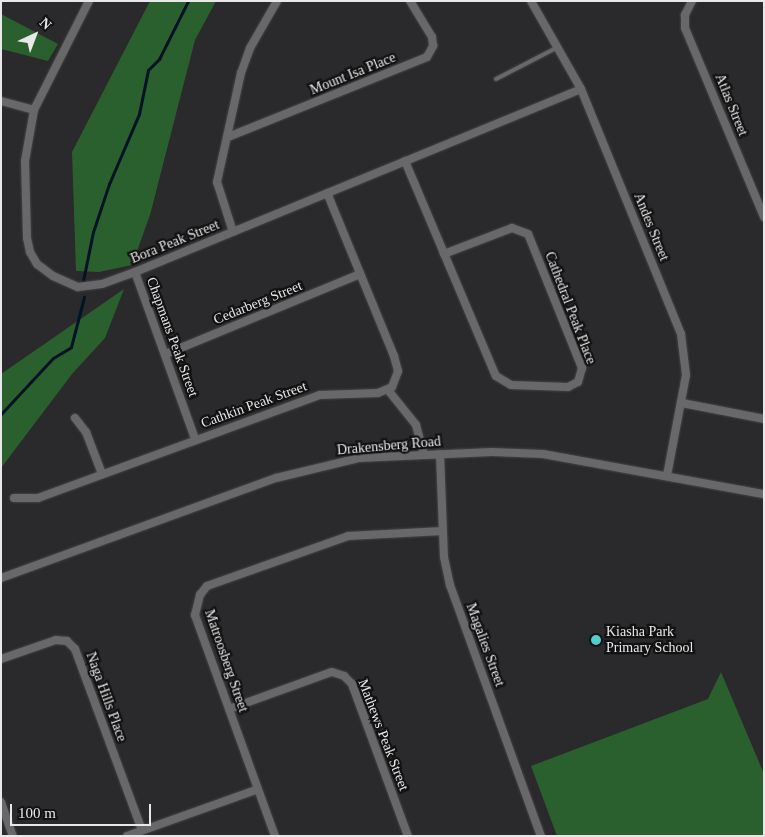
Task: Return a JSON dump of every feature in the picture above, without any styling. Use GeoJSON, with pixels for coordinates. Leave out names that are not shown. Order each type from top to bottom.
{"type":"FeatureCollection","features":[{"type":"Feature","properties":{"kind":"street"},"geometry":{"type":"LineString","coordinates":[[233,232],[217,182],[247,56],[277,1]]}},
{"type":"Feature","properties":{"kind":"street","name":"Mount Isa Place"},"geometry":{"type":"LineString","coordinates":[[228,137],[427,57],[433,46],[432,37],[410,1]]}},
{"type":"Feature","properties":{"kind":"street","name":"Andes Street"},"geometry":{"type":"LineString","coordinates":[[531,1],[581,89],[681,334],[686,365],[682,403],[667,476]]}},
{"type":"Feature","properties":{"kind":"street","name":"Atlas Street"},"geometry":{"type":"LineString","coordinates":[[692,1],[685,16],[686,28],[764,217]]}},
{"type":"Feature","properties":{"kind":"street","name":"Bora Peak Street"},"geometry":{"type":"LineString","coordinates":[[88,2],[34,110],[25,161],[27,238],[37,264],[61,281],[86,287],[135,272],[581,89]]}},
{"type":"Feature","properties":{"kind":"street"},"geometry":{"type":"LineString","coordinates":[[1,101],[34,110]]}},
{"type":"Feature","properties":{"kind":"street","name":"Cathedral Peak Place"},"geometry":{"type":"LineString","coordinates":[[405,161],[444,254],[496,376],[511,385],[568,388],[578,382],[582,368],[526,232],[512,228],[444,254]]}},
{"type":"Feature","properties":{"kind":"street"},"geometry":{"type":"LineString","coordinates":[[326,193],[398,368],[395,381],[388,390],[416,425],[424,455]]}},
{"type":"Feature","properties":{"kind":"street","name":"Chapmans Peak Street"},"geometry":{"type":"LineString","coordinates":[[135,272],[195,439]]}},
{"type":"Feature","properties":{"kind":"street","name":"Cedarberg Street"},"geometry":{"type":"LineString","coordinates":[[166,354],[360,274]]}},
{"type":"Feature","properties":{"kind":"street","name":"Cathkin Peak Street"},"geometry":{"type":"LineString","coordinates":[[14,498],[38,498],[195,439],[320,395],[378,393],[388,390]]}},
{"type":"Feature","properties":{"kind":"street"},"geometry":{"type":"LineString","coordinates":[[682,403],[764,419]]}},
{"type":"Feature","properties":{"kind":"street"},"geometry":{"type":"LineString","coordinates":[[75,418],[86,432],[102,474]]}},
{"type":"Feature","properties":{"kind":"street","name":"Drakensberg Road"},"geometry":{"type":"LineString","coordinates":[[1,578],[308,468],[359,458],[440,454],[543,454],[764,494]]}},
{"type":"Feature","properties":{"kind":"street","name":"Magalies Street"},"geometry":{"type":"LineString","coordinates":[[440,454],[443,531],[450,585],[541,836]]}},
{"type":"Feature","properties":{"kind":"street","name":"Matroosberg Street"},"geometry":{"type":"LineString","coordinates":[[274,836],[195,615],[197,603],[207,586],[348,536],[443,531]]}},
{"type":"Feature","properties":{"kind":"street","name":"Naga Hills Place"},"geometry":{"type":"LineString","coordinates":[[1,659],[56,640],[67,641],[75,648],[142,830]]}},
{"type":"Feature","properties":{"kind":"street","name":"Mathews Peak Street"},"geometry":{"type":"LineString","coordinates":[[229,709],[332,672],[344,676],[352,684],[408,836]]}},
{"type":"Feature","properties":{"kind":"street"},"geometry":{"type":"LineString","coordinates":[[127,836],[258,789]]}},
{"type":"Feature","properties":{"kind":"street"},"geometry":{"type":"LineString","coordinates":[[1,802],[13,836]]}},
{"type":"Feature","properties":{"kind":"lane"},"geometry":{"type":"LineString","coordinates":[[496,78],[558,47]]}},
{"type":"Feature","properties":{"kind":"green space"},"geometry":{"type":"Polygon","coordinates":[[[150,1],[216,1],[195,40],[150,215],[132,265],[99,272],[76,271],[72,152],[150,1]]]}},
{"type":"Feature","properties":{"kind":"green space"},"geometry":{"type":"Polygon","coordinates":[[[1,14],[58,44],[48,61],[1,49],[1,14]]]}},
{"type":"Feature","properties":{"kind":"green space"},"geometry":{"type":"Polygon","coordinates":[[[124,289],[105,338],[72,374],[1,468],[1,374],[124,289]]]}},
{"type":"Feature","properties":{"kind":"green space"},"geometry":{"type":"Polygon","coordinates":[[[721,672],[764,774],[764,836],[557,836],[531,766],[708,699],[721,672]]]}},
{"type":"Feature","properties":{"kind":"waterway"},"geometry":{"type":"LineString","coordinates":[[83,281],[93,232],[109,184],[139,114],[148,70],[159,59],[188,1]]}},
{"type":"Feature","properties":{"kind":"waterway"},"geometry":{"type":"LineString","coordinates":[[1,414],[53,358],[71,347],[84,297]]}},
{"type":"Feature","properties":{"kind":"place","name":"Kiasha Park Primary School"},"geometry":{"type":"Point","coordinates":[596,640]}}]}
